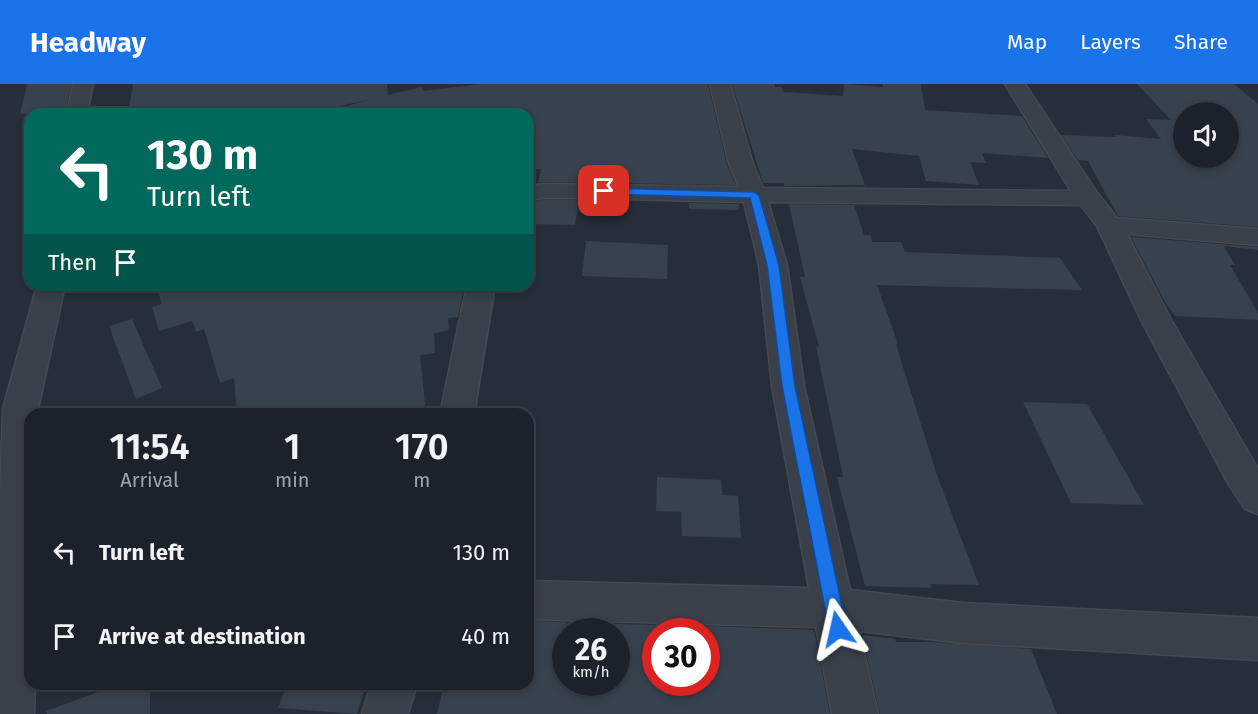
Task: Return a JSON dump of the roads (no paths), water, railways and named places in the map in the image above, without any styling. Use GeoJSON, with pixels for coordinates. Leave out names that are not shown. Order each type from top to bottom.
{"type":"FeatureCollection","features":[{"type":"Feature","properties":{"kind":"street"},"geometry":{"type":"LineString","coordinates":[[78,108],[83,84]]}},
{"type":"Feature","properties":{"kind":"street"},"geometry":{"type":"LineString","coordinates":[[720,84],[741,164],[754,195],[773,265],[788,386],[855,714]]}},
{"type":"Feature","properties":{"kind":"street"},"geometry":{"type":"LineString","coordinates":[[1016,84],[1088,198],[1109,225],[1156,320],[1242,475],[1258,498]]}},
{"type":"Feature","properties":{"kind":"street"},"geometry":{"type":"LineString","coordinates":[[534,193],[573,191],[1088,198]]}},
{"type":"Feature","properties":{"kind":"street"},"geometry":{"type":"LineString","coordinates":[[1109,225],[1258,237]]}},
{"type":"Feature","properties":{"kind":"street"},"geometry":{"type":"LineString","coordinates":[[11,714],[16,631],[20,409],[50,291]]}},
{"type":"Feature","properties":{"kind":"street"},"geometry":{"type":"LineString","coordinates":[[458,408],[480,291]]}},
{"type":"Feature","properties":{"kind":"street"},"geometry":{"type":"LineString","coordinates":[[534,600],[834,608],[963,622],[1258,639]]}},
{"type":"Feature","properties":{"kind":"street"},"geometry":{"type":"LineString","coordinates":[[385,714],[392,690]]}}]}
